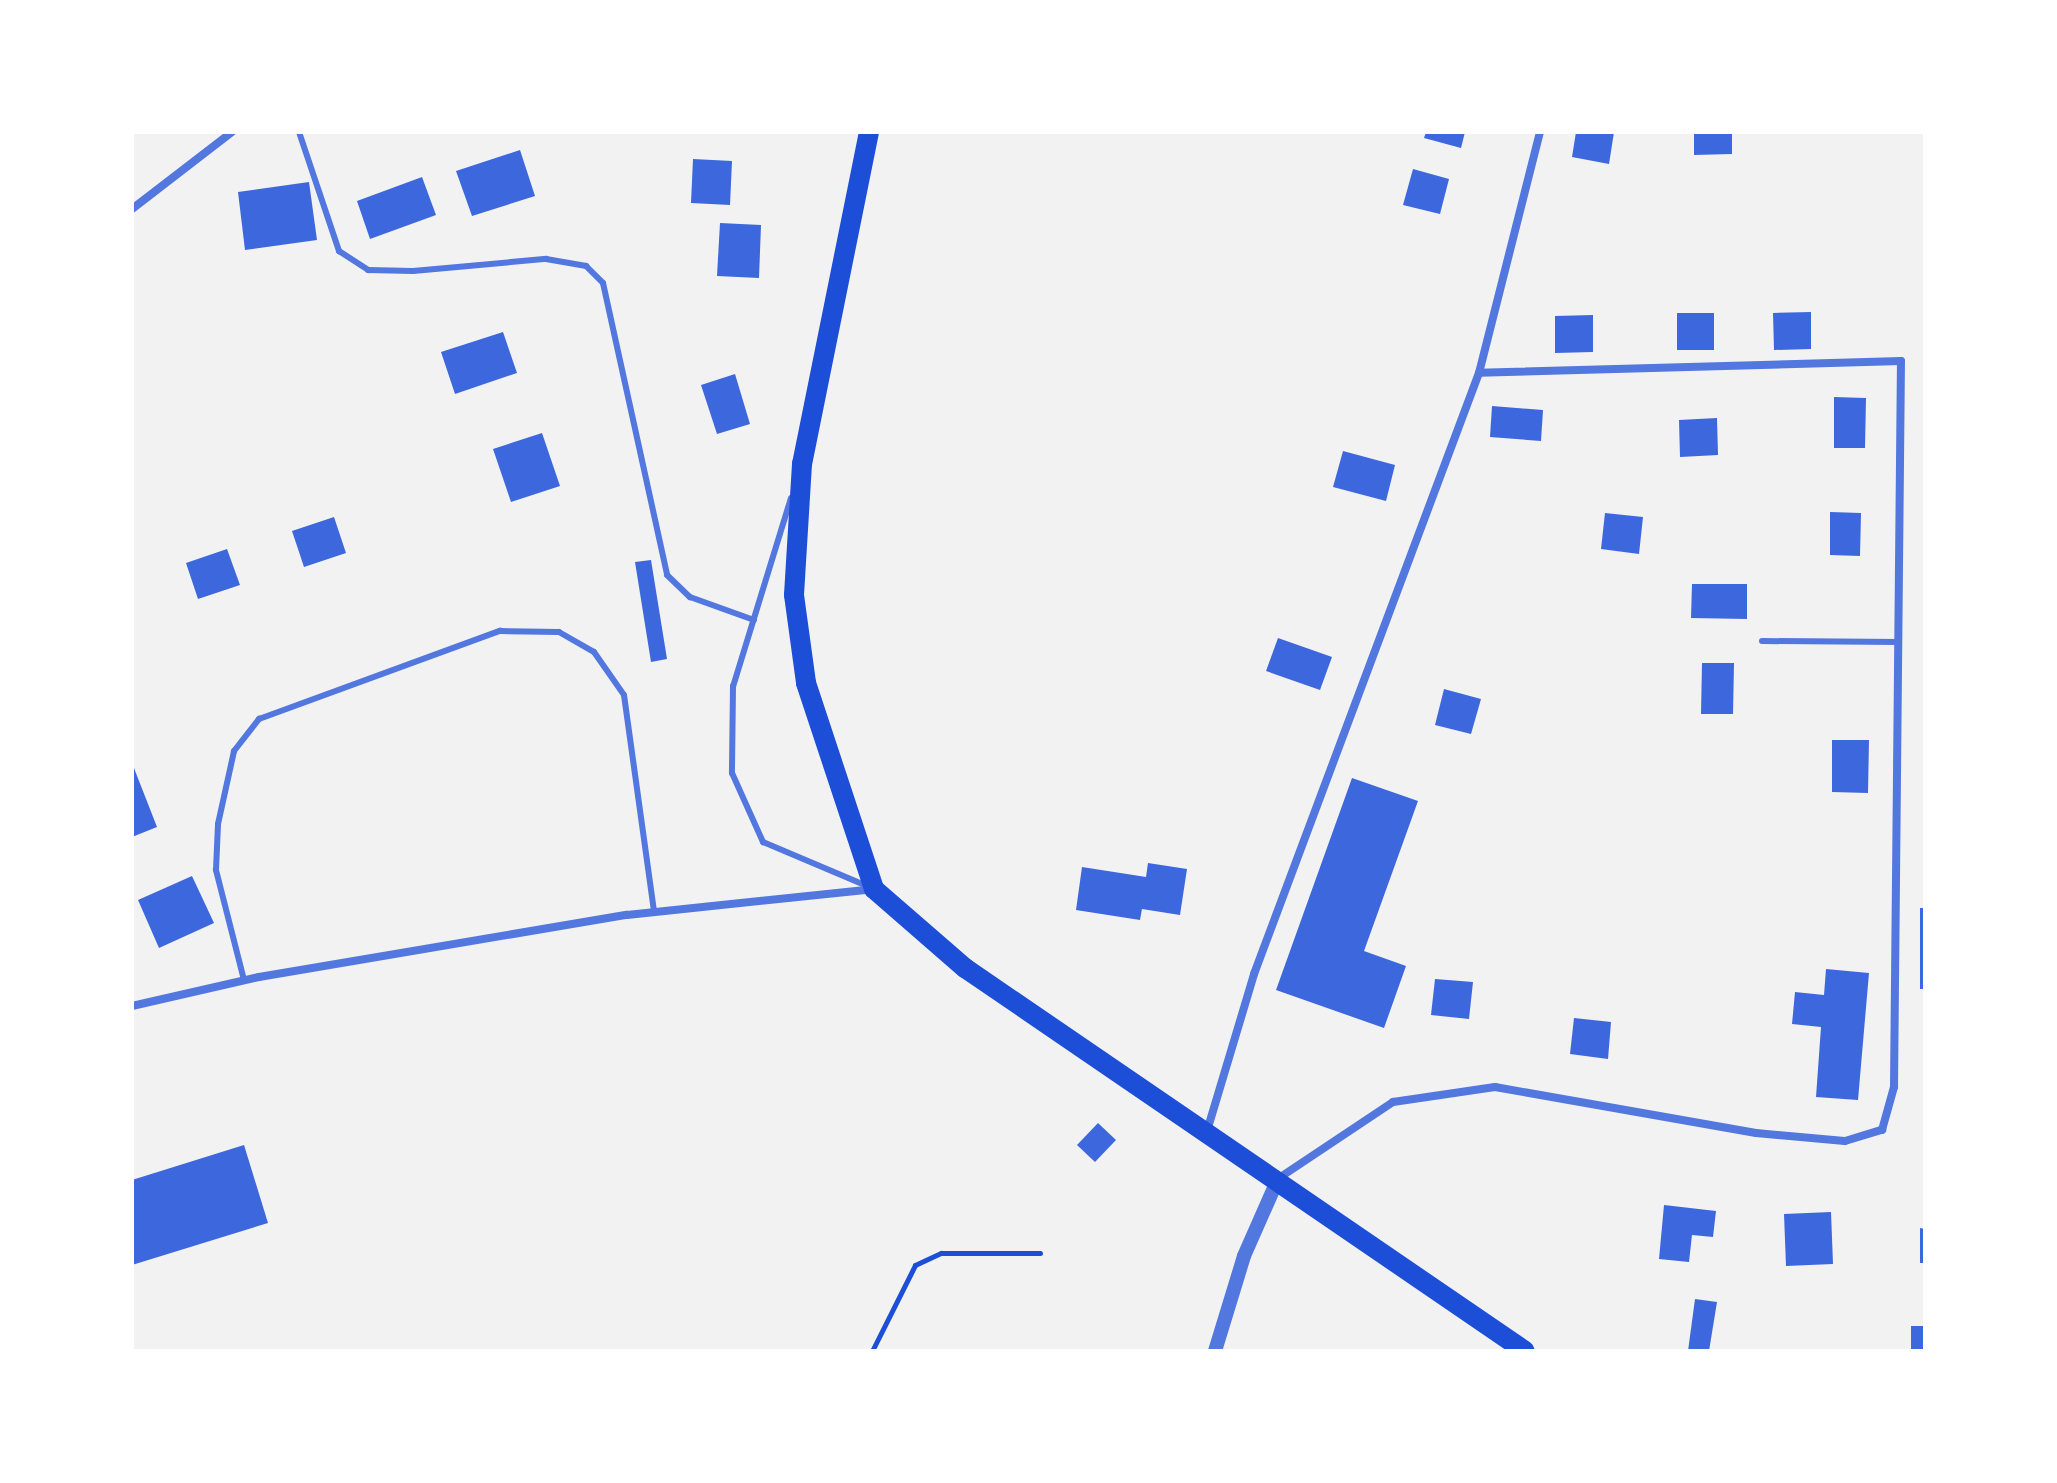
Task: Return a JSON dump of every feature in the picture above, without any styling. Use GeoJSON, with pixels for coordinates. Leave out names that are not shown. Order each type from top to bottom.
{"type":"FeatureCollection","features":[{"type":"Feature","properties":{"kind":"main road"},"geometry":{"type":"LineString","coordinates":[[869,132],[802,464],[794,595],[806,683],[874,889],[965,968],[1278,1179],[1525,1351]]}},
{"type":"Feature","properties":{"kind":"street"},"geometry":{"type":"LineString","coordinates":[[132,209],[232,132]]}},
{"type":"Feature","properties":{"kind":"street"},"geometry":{"type":"LineString","coordinates":[[1207,1132],[1254,974],[1479,373],[1540,132]]}},
{"type":"Feature","properties":{"kind":"street"},"geometry":{"type":"LineString","coordinates":[[1215,1351],[1244,1256],[1278,1179],[1393,1102],[1495,1087],[1756,1133],[1845,1141],[1882,1130],[1894,1087],[1901,361],[1479,373]]}},
{"type":"Feature","properties":{"kind":"street"},"geometry":{"type":"LineString","coordinates":[[132,1006],[244,980],[654,912],[874,889]]}},
{"type":"Feature","properties":{"kind":"lane"},"geometry":{"type":"LineString","coordinates":[[299,132],[339,251],[368,270],[413,271],[546,259],[586,266],[603,283],[667,575],[690,597],[754,620]]}},
{"type":"Feature","properties":{"kind":"lane"},"geometry":{"type":"LineString","coordinates":[[802,464],[733,686],[732,773],[763,842],[874,889]]}},
{"type":"Feature","properties":{"kind":"lane"},"geometry":{"type":"LineString","coordinates":[[244,980],[216,870],[218,824],[234,751],[259,719],[500,631],[559,632],[594,652],[624,695],[654,912]]}},
{"type":"Feature","properties":{"kind":"lane"},"geometry":{"type":"LineString","coordinates":[[1762,641],[1898,642]]}},
{"type":"Feature","properties":{"kind":"path"},"geometry":{"type":"LineString","coordinates":[[872,1351],[915,1265],[941,1253],[1040,1253]]}},
{"type":"Feature","properties":{"kind":"building"},"geometry":{"type":"Polygon","coordinates":[[[1426,132],[1465,132],[1461,148],[1424,138],[1426,132]]]}},
{"type":"Feature","properties":{"kind":"building"},"geometry":{"type":"Polygon","coordinates":[[[1576,132],[1614,132],[1609,164],[1572,157],[1576,132]]]}},
{"type":"Feature","properties":{"kind":"building"},"geometry":{"type":"Polygon","coordinates":[[[1694,132],[1732,132],[1732,154],[1694,155],[1694,132]]]}},
{"type":"Feature","properties":{"kind":"building"},"geometry":{"type":"Polygon","coordinates":[[[520,150],[535,196],[472,216],[456,171],[520,150]]]}},
{"type":"Feature","properties":{"kind":"building"},"geometry":{"type":"Polygon","coordinates":[[[693,159],[732,161],[730,205],[691,203],[693,159]]]}},
{"type":"Feature","properties":{"kind":"building"},"geometry":{"type":"Polygon","coordinates":[[[1413,169],[1449,179],[1440,214],[1403,205],[1413,169]]]}},
{"type":"Feature","properties":{"kind":"building"},"geometry":{"type":"Polygon","coordinates":[[[422,177],[436,215],[370,239],[357,201],[422,177]]]}},
{"type":"Feature","properties":{"kind":"building"},"geometry":{"type":"Polygon","coordinates":[[[309,182],[317,240],[245,250],[238,192],[309,182]]]}},
{"type":"Feature","properties":{"kind":"building"},"geometry":{"type":"Polygon","coordinates":[[[720,223],[761,225],[759,278],[717,276],[720,223]]]}},
{"type":"Feature","properties":{"kind":"building"},"geometry":{"type":"Polygon","coordinates":[[[1811,312],[1811,349],[1774,350],[1773,313],[1811,312]]]}},
{"type":"Feature","properties":{"kind":"building"},"geometry":{"type":"Polygon","coordinates":[[[1677,313],[1714,313],[1714,350],[1677,350],[1677,313]]]}},
{"type":"Feature","properties":{"kind":"building"},"geometry":{"type":"Polygon","coordinates":[[[1593,315],[1593,352],[1555,353],[1555,316],[1593,315]]]}},
{"type":"Feature","properties":{"kind":"building"},"geometry":{"type":"Polygon","coordinates":[[[503,332],[517,373],[455,394],[441,352],[503,332]]]}},
{"type":"Feature","properties":{"kind":"building"},"geometry":{"type":"Polygon","coordinates":[[[735,374],[750,424],[717,434],[701,385],[735,374]]]}},
{"type":"Feature","properties":{"kind":"building"},"geometry":{"type":"Polygon","coordinates":[[[1834,397],[1866,398],[1865,448],[1834,448],[1834,397]]]}},
{"type":"Feature","properties":{"kind":"building"},"geometry":{"type":"Polygon","coordinates":[[[1492,406],[1543,410],[1541,441],[1490,437],[1492,406]]]}},
{"type":"Feature","properties":{"kind":"building"},"geometry":{"type":"Polygon","coordinates":[[[1717,418],[1718,455],[1680,457],[1679,420],[1717,418]]]}},
{"type":"Feature","properties":{"kind":"building"},"geometry":{"type":"Polygon","coordinates":[[[542,433],[560,486],[511,502],[493,449],[542,433]]]}},
{"type":"Feature","properties":{"kind":"building"},"geometry":{"type":"Polygon","coordinates":[[[1343,451],[1395,465],[1386,501],[1333,487],[1343,451]]]}},
{"type":"Feature","properties":{"kind":"building"},"geometry":{"type":"Polygon","coordinates":[[[1830,512],[1861,513],[1860,556],[1830,555],[1830,512]]]}},
{"type":"Feature","properties":{"kind":"building"},"geometry":{"type":"Polygon","coordinates":[[[1605,513],[1643,517],[1639,554],[1601,549],[1605,513]]]}},
{"type":"Feature","properties":{"kind":"building"},"geometry":{"type":"Polygon","coordinates":[[[334,517],[346,553],[304,567],[292,531],[334,517]]]}},
{"type":"Feature","properties":{"kind":"building"},"geometry":{"type":"Polygon","coordinates":[[[227,549],[240,585],[198,599],[186,563],[227,549]]]}},
{"type":"Feature","properties":{"kind":"building"},"geometry":{"type":"Polygon","coordinates":[[[651,560],[667,659],[651,662],[635,562],[651,560]]]}},
{"type":"Feature","properties":{"kind":"building"},"geometry":{"type":"Polygon","coordinates":[[[1692,584],[1747,584],[1747,619],[1691,618],[1692,584]]]}},
{"type":"Feature","properties":{"kind":"building"},"geometry":{"type":"Polygon","coordinates":[[[1278,638],[1332,657],[1320,690],[1266,671],[1278,638]]]}},
{"type":"Feature","properties":{"kind":"building"},"geometry":{"type":"Polygon","coordinates":[[[1702,663],[1734,663],[1733,714],[1701,714],[1702,663]]]}},
{"type":"Feature","properties":{"kind":"building"},"geometry":{"type":"Polygon","coordinates":[[[1444,689],[1481,699],[1471,734],[1435,725],[1444,689]]]}},
{"type":"Feature","properties":{"kind":"building"},"geometry":{"type":"Polygon","coordinates":[[[1832,740],[1869,740],[1868,793],[1832,792],[1832,740]]]}},
{"type":"Feature","properties":{"kind":"building"},"geometry":{"type":"Polygon","coordinates":[[[132,763],[157,827],[132,837],[132,763]]]}},
{"type":"Feature","properties":{"kind":"building"},"geometry":{"type":"Polygon","coordinates":[[[1352,778],[1418,801],[1364,951],[1406,966],[1384,1028],[1276,990],[1352,778]]]}},
{"type":"Feature","properties":{"kind":"building"},"geometry":{"type":"Polygon","coordinates":[[[1148,863],[1187,869],[1180,915],[1142,909],[1140,920],[1076,910],[1082,867],[1146,877],[1148,863]]]}},
{"type":"Feature","properties":{"kind":"building"},"geometry":{"type":"Polygon","coordinates":[[[192,876],[214,923],[159,948],[138,900],[192,876]]]}},
{"type":"Feature","properties":{"kind":"building"},"geometry":{"type":"Polygon","coordinates":[[[1920,908],[1925,908],[1925,989],[1920,989],[1920,908]]]}},
{"type":"Feature","properties":{"kind":"building"},"geometry":{"type":"Polygon","coordinates":[[[1826,969],[1869,973],[1858,1100],[1816,1097],[1821,1027],[1792,1024],[1795,992],[1824,995],[1826,969]]]}},
{"type":"Feature","properties":{"kind":"building"},"geometry":{"type":"Polygon","coordinates":[[[1435,979],[1473,982],[1469,1019],[1431,1015],[1435,979]]]}},
{"type":"Feature","properties":{"kind":"building"},"geometry":{"type":"Polygon","coordinates":[[[1574,1018],[1611,1022],[1608,1059],[1570,1054],[1574,1018]]]}},
{"type":"Feature","properties":{"kind":"building"},"geometry":{"type":"Polygon","coordinates":[[[1098,1123],[1116,1140],[1095,1162],[1077,1145],[1098,1123]]]}},
{"type":"Feature","properties":{"kind":"building"},"geometry":{"type":"Polygon","coordinates":[[[244,1145],[268,1223],[132,1265],[132,1180],[244,1145]]]}},
{"type":"Feature","properties":{"kind":"building"},"geometry":{"type":"Polygon","coordinates":[[[1664,1205],[1716,1211],[1713,1237],[1692,1235],[1689,1262],[1659,1259],[1664,1205]]]}},
{"type":"Feature","properties":{"kind":"building"},"geometry":{"type":"Polygon","coordinates":[[[1831,1212],[1833,1264],[1786,1266],[1784,1214],[1831,1212]]]}},
{"type":"Feature","properties":{"kind":"building"},"geometry":{"type":"Polygon","coordinates":[[[1920,1228],[1925,1229],[1925,1263],[1920,1263],[1920,1228]]]}},
{"type":"Feature","properties":{"kind":"building"},"geometry":{"type":"Polygon","coordinates":[[[1695,1299],[1717,1302],[1709,1351],[1688,1351],[1695,1299]]]}},
{"type":"Feature","properties":{"kind":"building"},"geometry":{"type":"Polygon","coordinates":[[[1911,1326],[1925,1326],[1925,1351],[1911,1351],[1911,1326]]]}}]}
